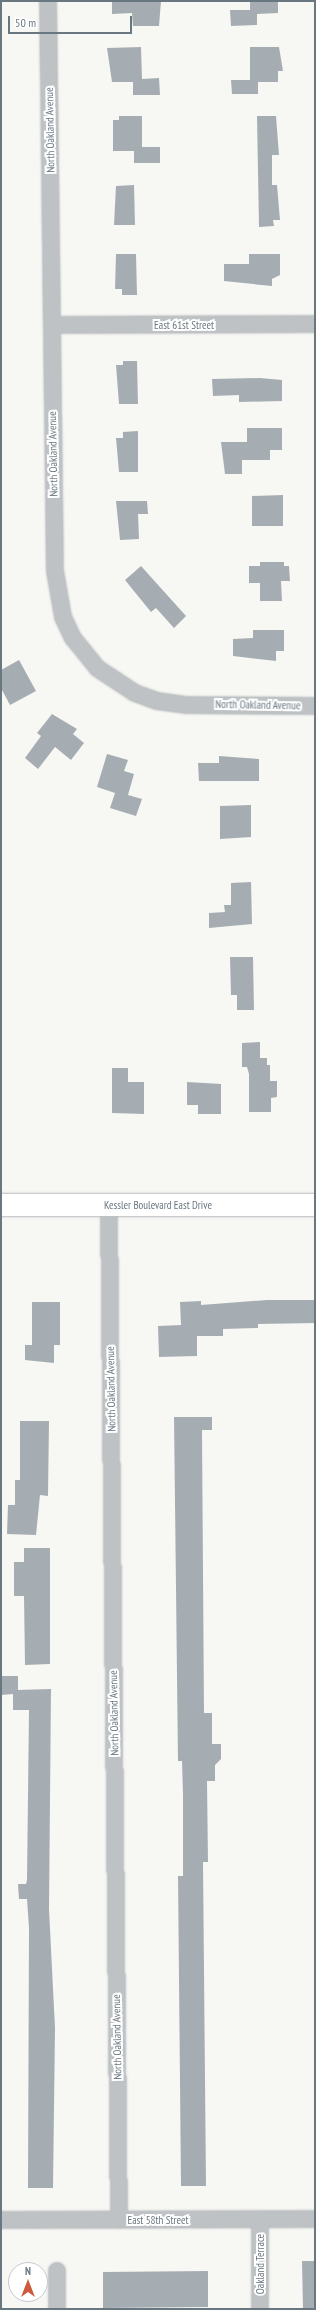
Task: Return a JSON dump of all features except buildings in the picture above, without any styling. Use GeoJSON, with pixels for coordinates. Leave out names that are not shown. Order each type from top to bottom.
{"type":"FeatureCollection","features":[{"type":"Feature","properties":{"kind":"main road","name":"Kessler Boulevard East Drive"},"geometry":{"type":"LineString","coordinates":[[1,1205],[315,1205]]}},
{"type":"Feature","properties":{"kind":"street","name":"North Oakland Avenue"},"geometry":{"type":"LineString","coordinates":[[48,1],[55,579],[63,617],[77,644],[97,668],[115,682],[157,701],[187,705],[315,706]]}},
{"type":"Feature","properties":{"kind":"street","name":"East 61st Street"},"geometry":{"type":"LineString","coordinates":[[52,325],[315,324]]}},
{"type":"Feature","properties":{"kind":"street","name":"North Oakland Avenue"},"geometry":{"type":"LineString","coordinates":[[109,1205],[119,2220]]}},
{"type":"Feature","properties":{"kind":"street","name":"Oakland Terrace"},"geometry":{"type":"LineString","coordinates":[[260,2219],[260,2309]]}},
{"type":"Feature","properties":{"kind":"street","name":"East 58th Street"},"geometry":{"type":"LineString","coordinates":[[1,2220],[315,2219]]}},
{"type":"Feature","properties":{"kind":"street"},"geometry":{"type":"LineString","coordinates":[[57,2271],[57,2309]]}}]}
